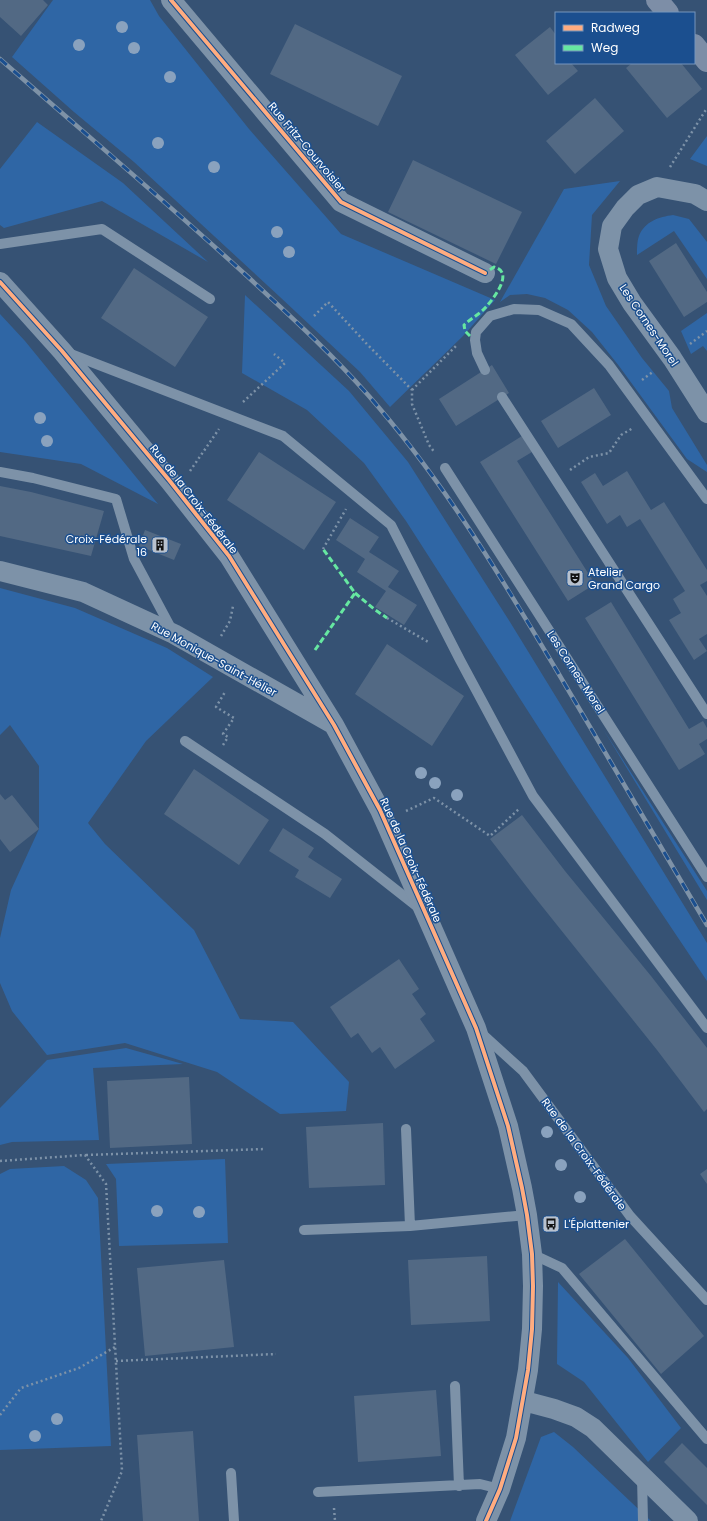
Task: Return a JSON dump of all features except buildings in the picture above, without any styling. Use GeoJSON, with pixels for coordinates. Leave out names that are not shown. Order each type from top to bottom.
{"type":"FeatureCollection","features":[{"type":"Feature","properties":{"kind":"main road"},"geometry":{"type":"LineString","coordinates":[[657,0],[667,12]]}},
{"type":"Feature","properties":{"kind":"main road"},"geometry":{"type":"LineString","coordinates":[[695,46],[707,61]]}},
{"type":"Feature","properties":{"kind":"street","name":"Rue Fritz-Courvoisier"},"geometry":{"type":"LineString","coordinates":[[171,0],[341,202],[485,272]]}},
{"type":"Feature","properties":{"kind":"street"},"geometry":{"type":"LineString","coordinates":[[657,187],[695,194],[707,201]]}},
{"type":"Feature","properties":{"kind":"street","name":"Les Cornes-Morel"},"geometry":{"type":"LineString","coordinates":[[657,187],[638,195],[624,208],[612,226],[608,249],[617,278],[632,303],[672,358],[707,412]]}},
{"type":"Feature","properties":{"kind":"street","name":"Rue de la Croix-Fédérale"},"geometry":{"type":"LineString","coordinates":[[0,282],[62,351],[177,490],[229,556],[334,725],[380,810],[476,1028],[508,1126],[527,1215],[532,1254],[532,1329],[524,1401],[516,1438],[500,1489],[486,1521]]}},
{"type":"Feature","properties":{"kind":"street","name":"Rue Monique-Saint-Hélier"},"geometry":{"type":"LineString","coordinates":[[0,571],[83,592],[174,634],[334,725]]}},
{"type":"Feature","properties":{"kind":"street"},"geometry":{"type":"LineString","coordinates":[[524,1401],[576,1417],[593,1428],[688,1521]]}},
{"type":"Feature","properties":{"kind":"lane"},"geometry":{"type":"LineString","coordinates":[[0,244],[102,229],[210,299]]}},
{"type":"Feature","properties":{"kind":"lane"},"geometry":{"type":"LineString","coordinates":[[485,370],[476,353],[475,340],[476,332],[490,316],[514,309],[539,310],[571,324],[609,366],[707,500]]}},
{"type":"Feature","properties":{"kind":"lane","name":"Rue de la Croix-Fédérale"},"geometry":{"type":"LineString","coordinates":[[62,351],[283,436],[391,526],[460,660],[533,796],[707,1028]]}},
{"type":"Feature","properties":{"kind":"lane"},"geometry":{"type":"LineString","coordinates":[[502,397],[707,714]]}},
{"type":"Feature","properties":{"kind":"lane","name":"Les Cornes-Morel"},"geometry":{"type":"LineString","coordinates":[[445,468],[707,877]]}},
{"type":"Feature","properties":{"kind":"lane"},"geometry":{"type":"LineString","coordinates":[[0,472],[33,478],[116,500],[134,559],[174,634]]}},
{"type":"Feature","properties":{"kind":"lane"},"geometry":{"type":"LineString","coordinates":[[185,741],[325,834],[427,915]]}},
{"type":"Feature","properties":{"kind":"lane","name":"Rue de la Croix-Fédérale"},"geometry":{"type":"LineString","coordinates":[[476,1028],[523,1071],[630,1216],[707,1300]]}},
{"type":"Feature","properties":{"kind":"lane"},"geometry":{"type":"LineString","coordinates":[[406,1129],[410,1226]]}},
{"type":"Feature","properties":{"kind":"lane"},"geometry":{"type":"LineString","coordinates":[[304,1230],[410,1226],[527,1215]]}},
{"type":"Feature","properties":{"kind":"lane"},"geometry":{"type":"LineString","coordinates":[[532,1254],[562,1268],[707,1439]]}},
{"type":"Feature","properties":{"kind":"lane"},"geometry":{"type":"LineString","coordinates":[[455,1386],[459,1486]]}},
{"type":"Feature","properties":{"kind":"lane"},"geometry":{"type":"LineString","coordinates":[[231,1473],[234,1521]]}},
{"type":"Feature","properties":{"kind":"lane"},"geometry":{"type":"LineString","coordinates":[[642,1476],[643,1521]]}},
{"type":"Feature","properties":{"kind":"lane"},"geometry":{"type":"LineString","coordinates":[[318,1492],[480,1484],[500,1489]]}},
{"type":"Feature","properties":{"kind":"path"},"geometry":{"type":"LineString","coordinates":[[657,187],[707,108]]}},
{"type":"Feature","properties":{"kind":"path"},"geometry":{"type":"LineString","coordinates":[[314,316],[328,302],[412,390],[412,404],[420,426],[429,445],[445,468]]}},
{"type":"Feature","properties":{"kind":"path"},"geometry":{"type":"LineString","coordinates":[[692,342],[707,331]]}},
{"type":"Feature","properties":{"kind":"path"},"geometry":{"type":"LineString","coordinates":[[177,490],[229,415],[286,363],[274,354]]}},
{"type":"Feature","properties":{"kind":"path"},"geometry":{"type":"LineString","coordinates":[[412,390],[443,361]]}},
{"type":"Feature","properties":{"kind":"path"},"geometry":{"type":"LineString","coordinates":[[639,382],[655,370]]}},
{"type":"Feature","properties":{"kind":"path"},"geometry":{"type":"LineString","coordinates":[[556,479],[589,457],[609,453],[621,435],[630,430]]}},
{"type":"Feature","properties":{"kind":"path"},"geometry":{"type":"LineString","coordinates":[[323,549],[354,495]]}},
{"type":"Feature","properties":{"kind":"path"},"geometry":{"type":"LineString","coordinates":[[219,640],[230,621],[233,600]]}},
{"type":"Feature","properties":{"kind":"path"},"geometry":{"type":"LineString","coordinates":[[388,618],[460,660]]}},
{"type":"Feature","properties":{"kind":"path"},"geometry":{"type":"LineString","coordinates":[[225,692],[216,707],[234,718],[223,734],[228,737],[228,739]]}},
{"type":"Feature","properties":{"kind":"path"},"geometry":{"type":"LineString","coordinates":[[406,811],[434,798],[490,836],[520,808]]}},
{"type":"Feature","properties":{"kind":"path"},"geometry":{"type":"LineString","coordinates":[[0,1161],[85,1155],[265,1149]]}},
{"type":"Feature","properties":{"kind":"path"},"geometry":{"type":"LineString","coordinates":[[85,1155],[106,1184],[122,1471],[101,1521]]}},
{"type":"Feature","properties":{"kind":"path"},"geometry":{"type":"LineString","coordinates":[[0,1415],[21,1388],[79,1368],[115,1348]]}},
{"type":"Feature","properties":{"kind":"path"},"geometry":{"type":"LineString","coordinates":[[116,1361],[276,1354]]}},
{"type":"Feature","properties":{"kind":"shaded area"},"geometry":{"type":"Polygon","coordinates":[[[53,0],[150,0],[159,16],[249,129],[341,234],[495,300],[463,336],[390,407],[360,372],[280,297],[134,162],[74,112],[12,57],[53,0]]]}},
{"type":"Feature","properties":{"kind":"shaded area"},"geometry":{"type":"Polygon","coordinates":[[[37,122],[123,183],[208,262],[102,201],[4,228],[0,225],[0,169],[37,122]]]}},
{"type":"Feature","properties":{"kind":"shaded area"},"geometry":{"type":"Polygon","coordinates":[[[707,136],[707,166],[690,159],[707,136]]]}},
{"type":"Feature","properties":{"kind":"shaded area"},"geometry":{"type":"Polygon","coordinates":[[[620,181],[592,215],[589,265],[606,306],[642,358],[669,391],[672,408],[707,465],[707,472],[687,459],[619,366],[592,332],[568,310],[545,298],[527,294],[510,295],[500,302],[564,189],[620,181]]]}},
{"type":"Feature","properties":{"kind":"shaded area"},"geometry":{"type":"Polygon","coordinates":[[[673,215],[689,219],[707,242],[707,279],[674,231],[637,255],[638,238],[645,227],[653,221],[673,215]]]}},
{"type":"Feature","properties":{"kind":"shaded area"},"geometry":{"type":"Polygon","coordinates":[[[245,295],[349,391],[408,462],[510,622],[707,943],[707,981],[569,775],[406,521],[364,463],[307,410],[242,373],[245,295]]]}},
{"type":"Feature","properties":{"kind":"shaded area"},"geometry":{"type":"Polygon","coordinates":[[[707,313],[707,351],[703,346],[691,354],[681,331],[707,313]]]}},
{"type":"Feature","properties":{"kind":"shaded area"},"geometry":{"type":"Polygon","coordinates":[[[0,314],[25,341],[158,504],[81,464],[0,452],[0,314]]]}},
{"type":"Feature","properties":{"kind":"shaded area"},"geometry":{"type":"Polygon","coordinates":[[[0,588],[75,608],[167,648],[213,677],[146,741],[88,823],[105,844],[194,930],[240,1019],[293,1022],[349,1082],[346,1111],[280,1114],[217,1072],[125,1043],[47,1055],[12,1011],[0,983],[0,938],[11,890],[39,829],[39,766],[10,725],[0,735],[0,588]]]}},
{"type":"Feature","properties":{"kind":"shaded area"},"geometry":{"type":"Polygon","coordinates":[[[603,729],[707,891],[707,900],[603,729]]]}},
{"type":"Feature","properties":{"kind":"shaded area"},"geometry":{"type":"Polygon","coordinates":[[[126,1048],[183,1064],[93,1068],[99,1140],[12,1142],[0,1145],[0,1108],[47,1060],[126,1048]]]}},
{"type":"Feature","properties":{"kind":"shaded area"},"geometry":{"type":"Polygon","coordinates":[[[225,1159],[228,1243],[119,1246],[116,1179],[106,1164],[225,1159]]]}},
{"type":"Feature","properties":{"kind":"shaded area"},"geometry":{"type":"Polygon","coordinates":[[[64,1166],[86,1180],[98,1198],[111,1446],[0,1450],[0,1174],[10,1169],[64,1166]]]}},
{"type":"Feature","properties":{"kind":"shaded area"},"geometry":{"type":"Polygon","coordinates":[[[558,1282],[628,1358],[681,1428],[648,1462],[584,1382],[557,1364],[558,1282]]]}},
{"type":"Feature","properties":{"kind":"shaded area"},"geometry":{"type":"Polygon","coordinates":[[[554,1432],[573,1447],[651,1521],[510,1521],[541,1437],[554,1432]]]}},
{"type":"Feature","properties":{"kind":"railway"},"geometry":{"type":"LineString","coordinates":[[0,59],[247,276],[339,364],[395,427],[421,460],[469,528],[514,599],[707,925]]}},
{"type":"Feature","properties":{"kind":"marked path"},"geometry":{"type":"LineString","coordinates":[[470,336],[465,331],[464,325],[486,307],[497,292],[503,280],[503,274],[500,270],[494,267],[485,273]]}},
{"type":"Feature","properties":{"kind":"marked path"},"geometry":{"type":"LineString","coordinates":[[315,650],[355,593],[323,549]]}},
{"type":"Feature","properties":{"kind":"marked path"},"geometry":{"type":"LineString","coordinates":[[355,593],[387,618]]}},
{"type":"Feature","properties":{"kind":"cycle path"},"geometry":{"type":"LineString","coordinates":[[171,0],[341,202],[485,273]]}},
{"type":"Feature","properties":{"kind":"cycle path"},"geometry":{"type":"LineString","coordinates":[[0,282],[62,351],[169,480],[229,556],[334,725],[380,810],[476,1028],[508,1126],[522,1188],[532,1254],[533,1286],[532,1329],[528,1370],[516,1438],[500,1489],[486,1521]]}},
{"type":"Feature","properties":{"kind":"place","name":"Croix-Fédérale 16"},"geometry":{"type":"Point","coordinates":[160,545]}},
{"type":"Feature","properties":{"kind":"place","name":"Atelier Grand Cargo"},"geometry":{"type":"Point","coordinates":[575,578]}},
{"type":"Feature","properties":{"kind":"place","name":"L'Éplattenier"},"geometry":{"type":"Point","coordinates":[551,1224]}}]}
